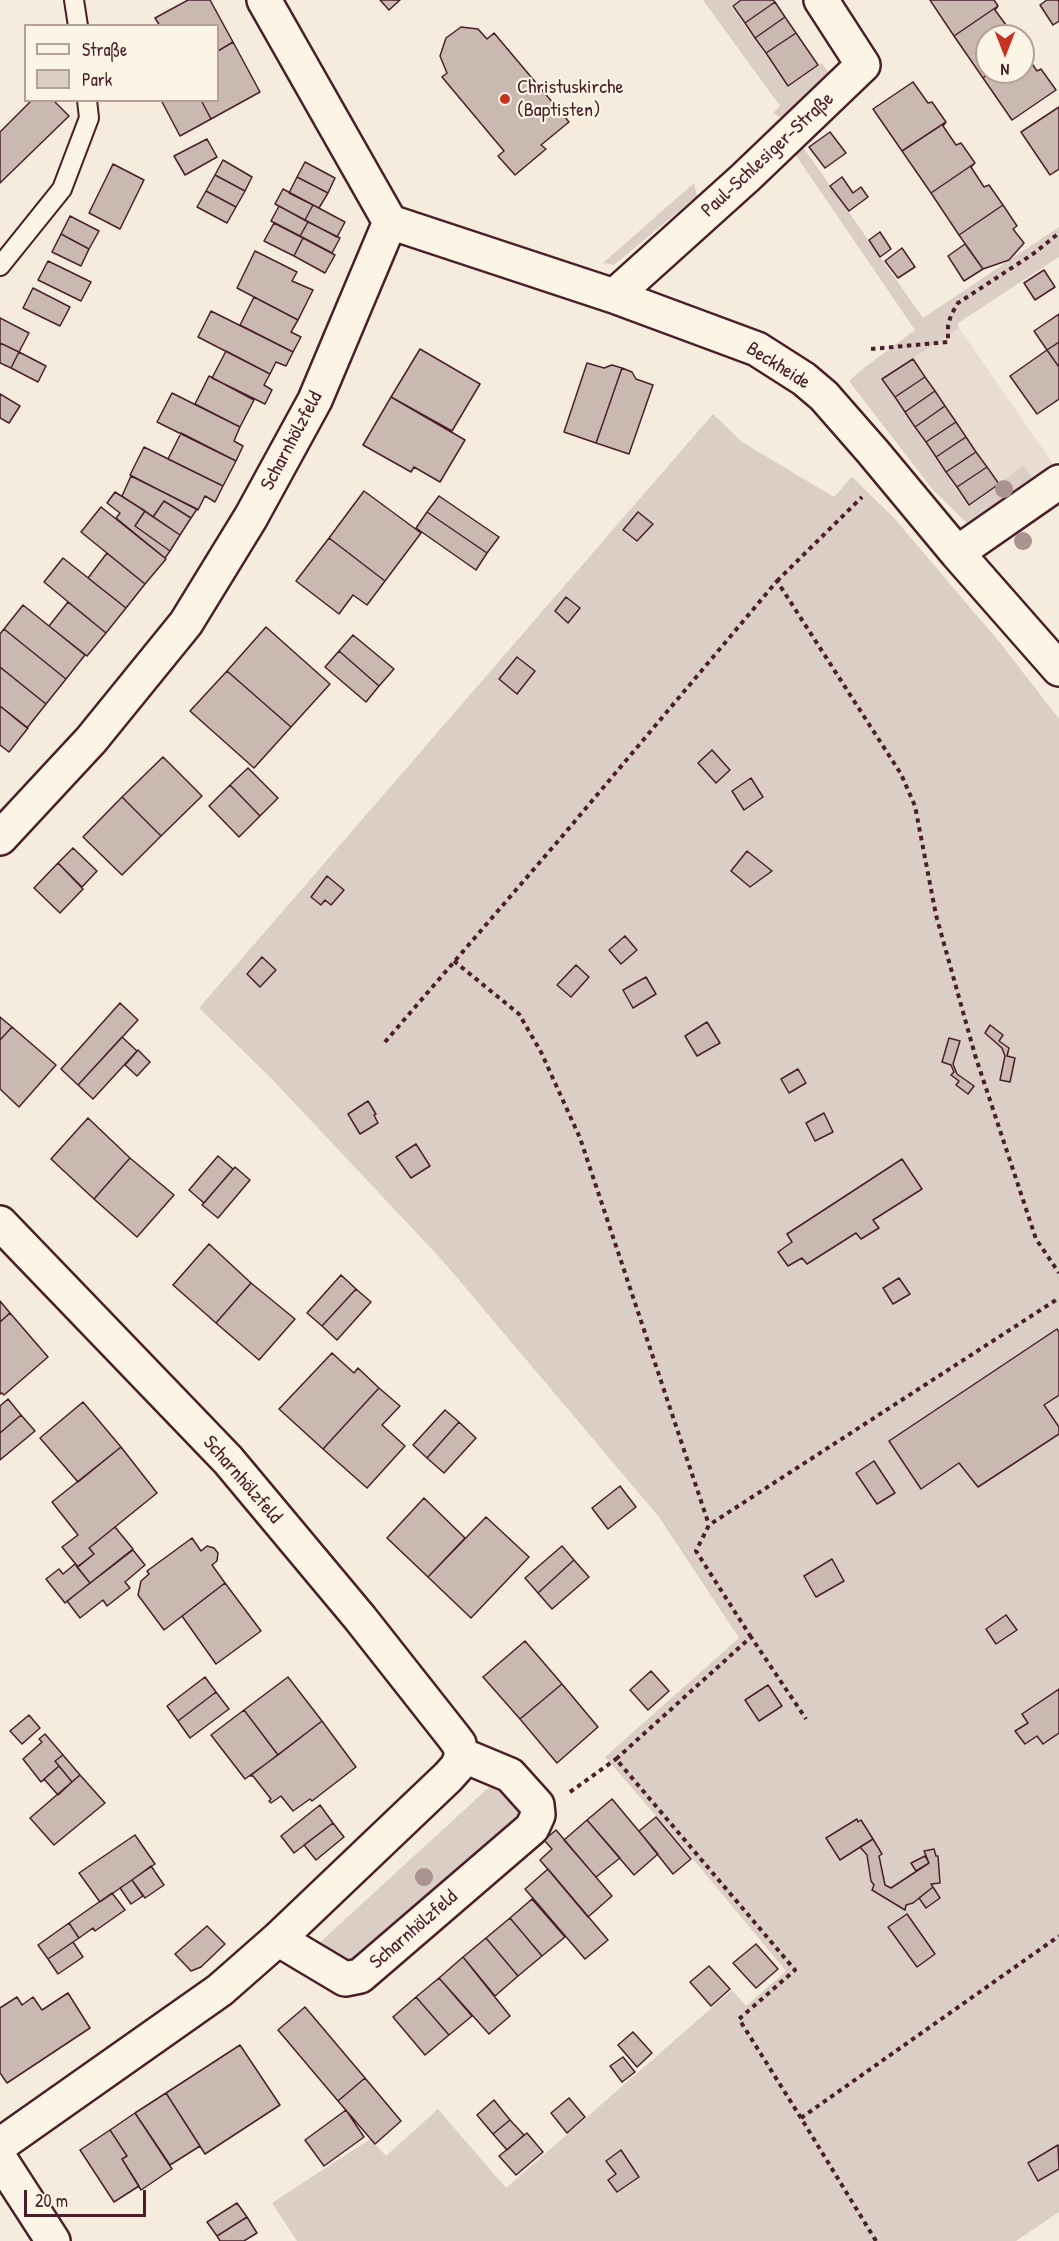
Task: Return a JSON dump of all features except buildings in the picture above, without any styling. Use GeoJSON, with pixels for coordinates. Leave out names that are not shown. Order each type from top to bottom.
{"type":"FeatureCollection","features":[{"type":"Feature","properties":{"kind":"street"},"geometry":{"type":"LineString","coordinates":[[264,0],[390,222]]}},
{"type":"Feature","properties":{"kind":"street","name":"Paul-Schlesiger-Straße"},"geometry":{"type":"LineString","coordinates":[[614,296],[754,170],[863,65],[821,0]]}},
{"type":"Feature","properties":{"kind":"street","name":"Beckheide"},"geometry":{"type":"LineString","coordinates":[[390,222],[614,296],[757,349],[804,379],[824,396],[1059,669]]}},
{"type":"Feature","properties":{"kind":"street","name":"Scharnhölzfeld"},"geometry":{"type":"LineString","coordinates":[[0,838],[91,741],[186,622],[251,518],[315,400],[390,222]]}},
{"type":"Feature","properties":{"kind":"street"},"geometry":{"type":"LineString","coordinates":[[957,553],[1059,482]]}},
{"type":"Feature","properties":{"kind":"street","name":"Scharnhölzfeld"},"geometry":{"type":"LineString","coordinates":[[0,1223],[228,1460],[360,1618],[459,1744],[462,1755]]}},
{"type":"Feature","properties":{"kind":"street"},"geometry":{"type":"LineString","coordinates":[[0,2145],[220,1990],[278,1939],[448,1777],[457,1767],[462,1755],[510,1775],[537,1805],[538,1815]]}},
{"type":"Feature","properties":{"kind":"street","name":"Scharnhölzfeld"},"geometry":{"type":"LineString","coordinates":[[278,1939],[345,1979],[360,1976],[532,1828],[538,1815]]}},
{"type":"Feature","properties":{"kind":"street"},"geometry":{"type":"LineString","coordinates":[[0,2158],[53,2241]]}},
{"type":"Feature","properties":{"kind":"lane"},"geometry":{"type":"LineString","coordinates":[[74,0],[78,24]]}},
{"type":"Feature","properties":{"kind":"lane"},"geometry":{"type":"LineString","coordinates":[[0,267],[62,189],[88,118],[87,102]]}},
{"type":"Feature","properties":{"kind":"path"},"geometry":{"type":"LineString","coordinates":[[871,349],[948,342],[948,326],[958,303],[1033,255],[1059,233]]}},
{"type":"Feature","properties":{"kind":"path"},"geometry":{"type":"LineString","coordinates":[[385,1042],[565,833],[777,580],[888,470]]}},
{"type":"Feature","properties":{"kind":"path"},"geometry":{"type":"LineString","coordinates":[[777,580],[901,774],[915,806],[936,915],[975,1055],[1036,1239],[1059,1273]]}},
{"type":"Feature","properties":{"kind":"path"},"geometry":{"type":"LineString","coordinates":[[454,962],[519,1014],[541,1052],[580,1138],[709,1525]]}},
{"type":"Feature","properties":{"kind":"path"},"geometry":{"type":"LineString","coordinates":[[806,1719],[696,1551],[709,1525],[1059,1298]]}},
{"type":"Feature","properties":{"kind":"path"},"geometry":{"type":"LineString","coordinates":[[538,1815],[616,1759],[752,1637]]}},
{"type":"Feature","properties":{"kind":"path"},"geometry":{"type":"LineString","coordinates":[[616,1759],[795,1970],[739,2019],[876,2241]]}},
{"type":"Feature","properties":{"kind":"path"},"geometry":{"type":"LineString","coordinates":[[801,2118],[1059,1936]]}},
{"type":"Feature","properties":{"kind":"shaded area"},"geometry":{"type":"Polygon","coordinates":[[[959,328],[1058,471],[1038,485],[1023,465],[968,507],[882,379],[959,328]]]}},
{"type":"Feature","properties":{"kind":"green space"},"geometry":{"type":"Polygon","coordinates":[[[703,0],[739,0],[731,6],[788,87],[822,63],[831,76],[787,121],[773,113],[780,106],[703,0]]]}},
{"type":"Feature","properties":{"kind":"green space"},"geometry":{"type":"Polygon","coordinates":[[[803,147],[923,318],[1059,227],[1059,257],[958,323],[959,328],[882,379],[968,507],[1023,465],[1038,485],[974,530],[933,490],[849,381],[915,330],[795,154],[803,147]]]}},
{"type":"Feature","properties":{"kind":"green space"},"geometry":{"type":"Polygon","coordinates":[[[694,183],[697,196],[614,265],[603,263],[694,183]]]}},
{"type":"Feature","properties":{"kind":"green space"},"geometry":{"type":"Polygon","coordinates":[[[713,414],[742,442],[834,497],[852,477],[894,518],[1001,644],[1059,719],[1059,2212],[1016,2241],[297,2241],[272,2203],[370,2139],[386,2156],[438,2109],[506,2188],[732,1990],[746,2006],[786,1971],[605,1757],[739,1638],[659,1517],[442,1260],[270,1077],[199,1008],[713,414]]]}},
{"type":"Feature","properties":{"kind":"green space"},"geometry":{"type":"Polygon","coordinates":[[[498,1779],[522,1806],[523,1816],[353,1965],[316,1946],[498,1779]]]}},
{"type":"Feature","properties":{"kind":"place","name":"Christuskirche (Baptisten)"},"geometry":{"type":"Point","coordinates":[505,99]}}]}
